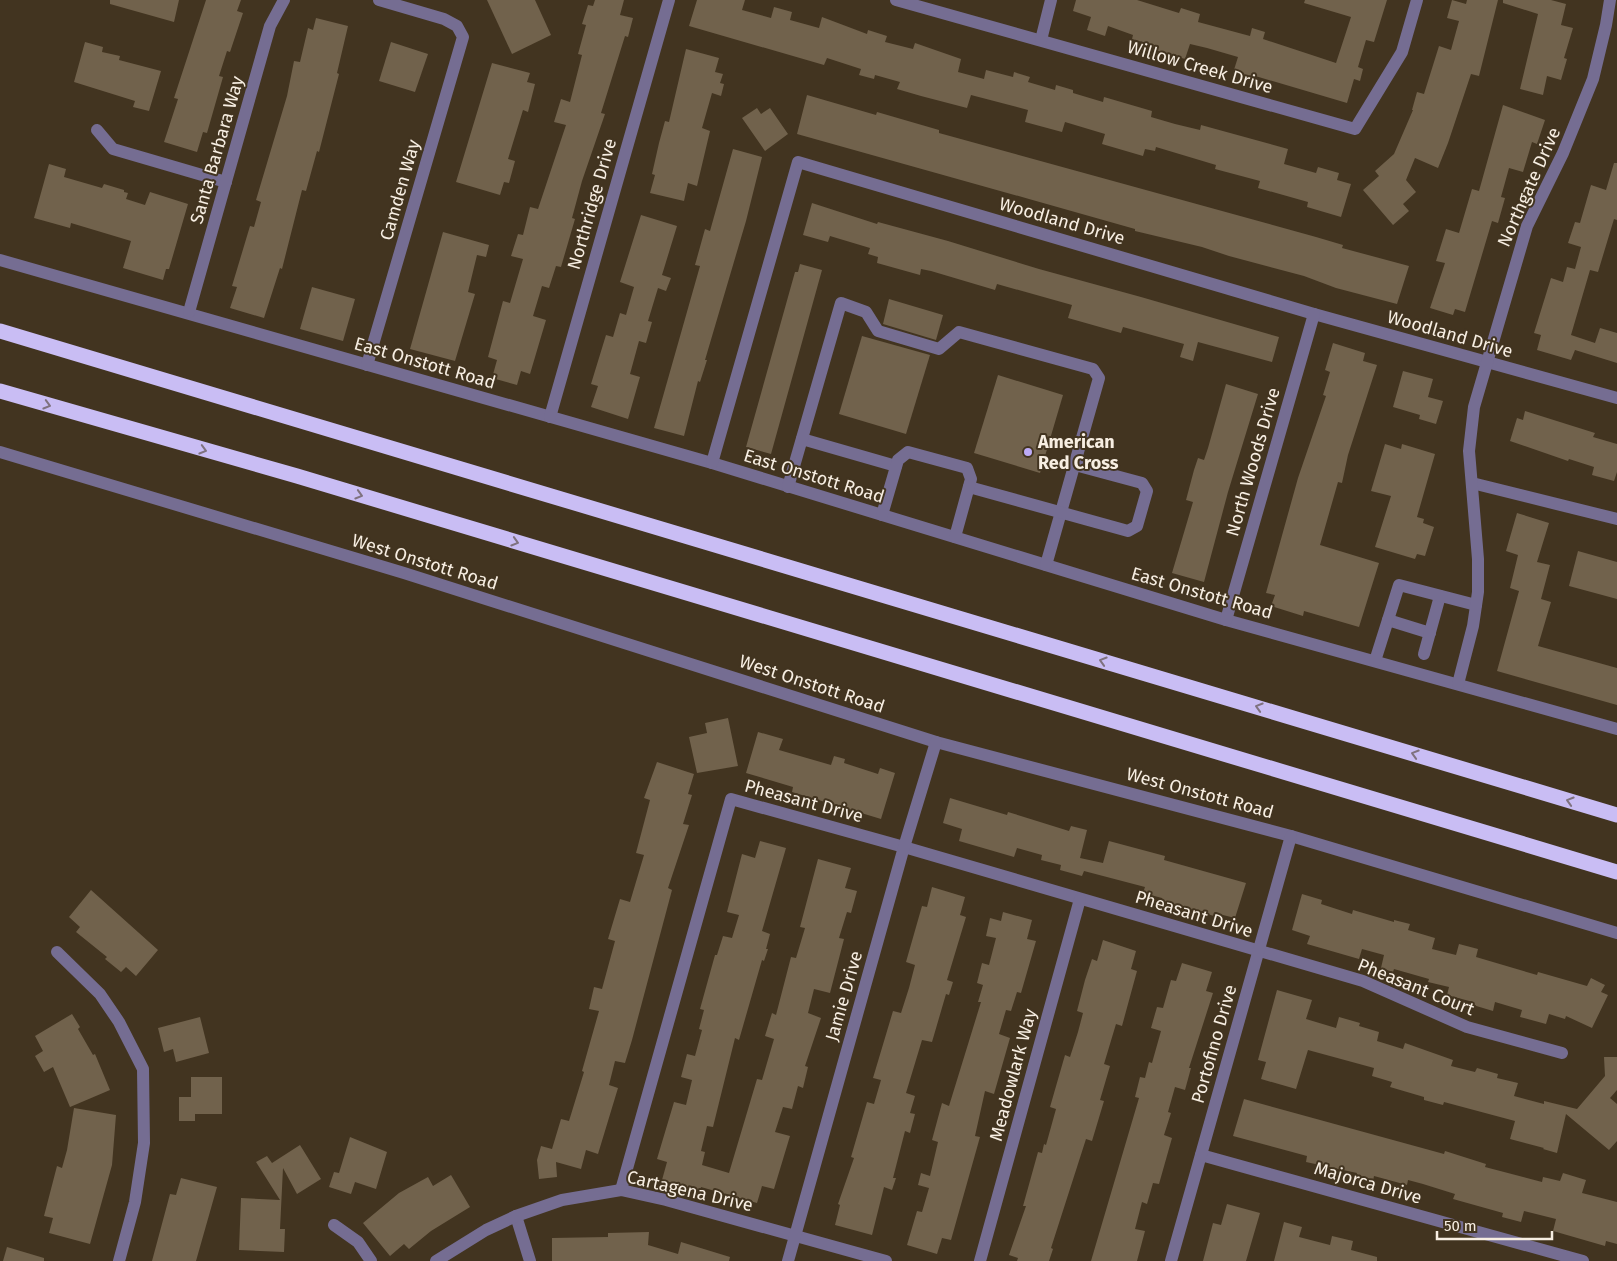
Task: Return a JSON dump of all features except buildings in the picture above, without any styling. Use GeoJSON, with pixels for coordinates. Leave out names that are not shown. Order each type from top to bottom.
{"type":"FeatureCollection","features":[{"type":"Feature","properties":{"kind":"highway"},"geometry":{"type":"LineString","coordinates":[[0,331],[1617,815]]}},
{"type":"Feature","properties":{"kind":"highway"},"geometry":{"type":"LineString","coordinates":[[0,392],[297,476],[1617,872]]}},
{"type":"Feature","properties":{"kind":"street","name":"Santa Barbara Way"},"geometry":{"type":"LineString","coordinates":[[189,312],[270,26],[284,0]]}},
{"type":"Feature","properties":{"kind":"street","name":"Camden Way"},"geometry":{"type":"LineString","coordinates":[[367,365],[463,37],[457,26],[444,19],[379,0]]}},
{"type":"Feature","properties":{"kind":"street","name":"Northridge Drive"},"geometry":{"type":"LineString","coordinates":[[550,417],[669,0]]}},
{"type":"Feature","properties":{"kind":"street","name":"Willow Creek Drive"},"geometry":{"type":"LineString","coordinates":[[896,0],[1355,129],[1402,52],[1417,0]]}},
{"type":"Feature","properties":{"kind":"street"},"geometry":{"type":"LineString","coordinates":[[1040,40],[1052,0]]}},
{"type":"Feature","properties":{"kind":"street","name":"Northgate Drive"},"geometry":{"type":"LineString","coordinates":[[1458,684],[1473,626],[1476,605],[1478,559],[1469,451],[1474,407],[1527,226],[1564,154],[1593,80],[1610,0]]}},
{"type":"Feature","properties":{"kind":"street"},"geometry":{"type":"LineString","coordinates":[[97,130],[113,149],[226,182]]}},
{"type":"Feature","properties":{"kind":"street","name":"Woodland Drive"},"geometry":{"type":"LineString","coordinates":[[712,463],[798,162],[1314,314],[1617,398]]}},
{"type":"Feature","properties":{"kind":"street","name":"East Onstott Road"},"geometry":{"type":"LineString","coordinates":[[0,260],[189,312],[367,365],[712,463],[1226,620],[1617,729]]}},
{"type":"Feature","properties":{"kind":"street"},"geometry":{"type":"LineString","coordinates":[[788,486],[841,302],[866,312],[878,331],[939,349],[959,332],[1093,369],[1099,378],[1046,565]]}},
{"type":"Feature","properties":{"kind":"street","name":"North Woods Drive"},"geometry":{"type":"LineString","coordinates":[[1226,620],[1314,314]]}},
{"type":"Feature","properties":{"kind":"street"},"geometry":{"type":"LineString","coordinates":[[802,439],[896,466]]}},
{"type":"Feature","properties":{"kind":"street","name":"West Onstott Road"},"geometry":{"type":"LineString","coordinates":[[0,452],[404,572],[936,742],[1291,836],[1617,933]]}},
{"type":"Feature","properties":{"kind":"street"},"geometry":{"type":"LineString","coordinates":[[882,515],[898,460],[908,452],[967,468],[972,479],[955,537]]}},
{"type":"Feature","properties":{"kind":"street"},"geometry":{"type":"LineString","coordinates":[[969,487],[1128,531],[1137,526],[1147,491],[1142,483],[1075,465]]}},
{"type":"Feature","properties":{"kind":"street"},"geometry":{"type":"LineString","coordinates":[[1472,483],[1617,519]]}},
{"type":"Feature","properties":{"kind":"street"},"geometry":{"type":"LineString","coordinates":[[1374,661],[1399,585],[1476,605]]}},
{"type":"Feature","properties":{"kind":"street"},"geometry":{"type":"LineString","coordinates":[[1424,654],[1440,596]]}},
{"type":"Feature","properties":{"kind":"street"},"geometry":{"type":"LineString","coordinates":[[1388,620],[1430,633]]}},
{"type":"Feature","properties":{"kind":"street","name":"Jamie Drive"},"geometry":{"type":"LineString","coordinates":[[788,1261],[904,847],[936,742]]}},
{"type":"Feature","properties":{"kind":"street","name":"Pheasant Drive"},"geometry":{"type":"LineString","coordinates":[[621,1190],[731,799],[904,847],[1258,952]]}},
{"type":"Feature","properties":{"kind":"street","name":"Portofino Drive"},"geometry":{"type":"LineString","coordinates":[[1171,1261],[1291,836]]}},
{"type":"Feature","properties":{"kind":"street","name":"Meadowlark Way"},"geometry":{"type":"LineString","coordinates":[[980,1261],[1080,899]]}},
{"type":"Feature","properties":{"kind":"street"},"geometry":{"type":"LineString","coordinates":[[57,952],[100,994],[120,1022],[143,1069],[144,1143],[135,1202],[119,1261]]}},
{"type":"Feature","properties":{"kind":"street","name":"Pheasant Court"},"geometry":{"type":"LineString","coordinates":[[1258,952],[1363,981],[1467,1028],[1562,1053]]}},
{"type":"Feature","properties":{"kind":"street","name":"Majorca Drive"},"geometry":{"type":"LineString","coordinates":[[1201,1155],[1583,1261]]}},
{"type":"Feature","properties":{"kind":"street","name":"Cartagena Drive"},"geometry":{"type":"LineString","coordinates":[[436,1261],[486,1230],[516,1216],[562,1200],[621,1190],[666,1200],[886,1261]]}},
{"type":"Feature","properties":{"kind":"street"},"geometry":{"type":"LineString","coordinates":[[516,1216],[530,1261]]}},
{"type":"Feature","properties":{"kind":"street"},"geometry":{"type":"LineString","coordinates":[[334,1225],[358,1242],[371,1261]]}},
{"type":"Feature","properties":{"kind":"place","name":"American Red Cross"},"geometry":{"type":"Point","coordinates":[1028,452]}}]}
